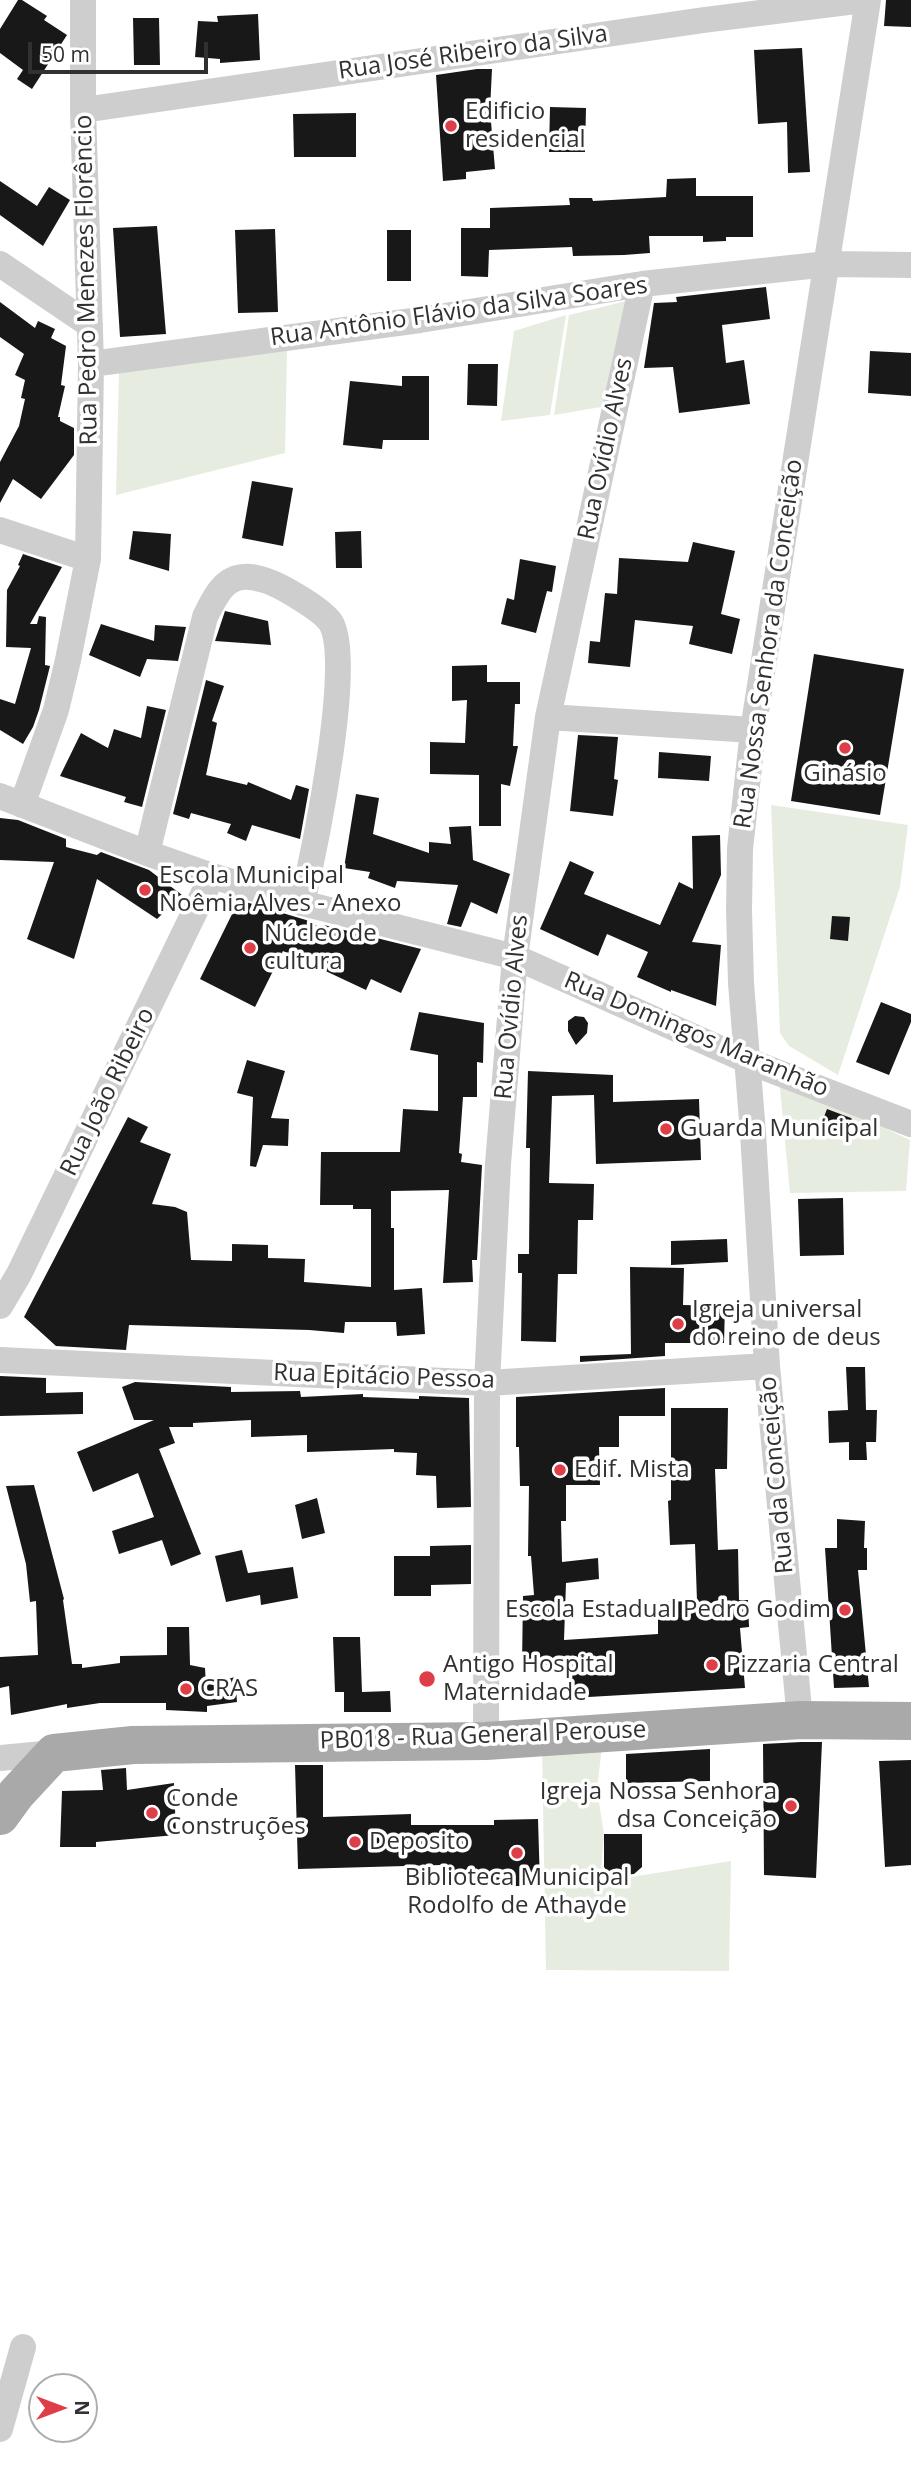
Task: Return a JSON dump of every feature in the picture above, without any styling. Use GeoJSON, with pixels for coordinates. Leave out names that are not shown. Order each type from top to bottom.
{"type":"FeatureCollection","features":[{"type":"Feature","properties":{"kind":"main road","name":"PB018 - Rua General Perouse"},"geometry":{"type":"LineString","coordinates":[[54,1753],[133,1745],[486,1741],[800,1720],[911,1721]]}},
{"type":"Feature","properties":{"kind":"main road"},"geometry":{"type":"LineString","coordinates":[[0,1816],[16,1794],[54,1753]]}},
{"type":"Feature","properties":{"kind":"street","name":"Rua José Ribeiro da Silva"},"geometry":{"type":"LineString","coordinates":[[83,110],[677,24],[866,0]]}},
{"type":"Feature","properties":{"kind":"street","name":"Rua Nossa Senhora da Conceição"},"geometry":{"type":"LineString","coordinates":[[748,1061],[741,983],[739,910],[740,849],[753,730],[814,331],[828,264],[866,0]]}},
{"type":"Feature","properties":{"kind":"street","name":"Rua Pedro Menezes Florêncio"},"geometry":{"type":"LineString","coordinates":[[11,801],[56,710],[88,559],[91,364],[81,2]]}},
{"type":"Feature","properties":{"kind":"street"},"geometry":{"type":"LineString","coordinates":[[0,264],[90,325]]}},
{"type":"Feature","properties":{"kind":"street","name":"Rua Antônio Flávio da Silva Soares"},"geometry":{"type":"LineString","coordinates":[[91,364],[420,320],[642,284],[828,264],[911,265]]}},
{"type":"Feature","properties":{"kind":"street","name":"Rua Ovídio Alves"},"geometry":{"type":"LineString","coordinates":[[486,1741],[487,1383],[498,1164],[515,957],[548,717],[642,284]]}},
{"type":"Feature","properties":{"kind":"street"},"geometry":{"type":"LineString","coordinates":[[0,530],[88,559]]}},
{"type":"Feature","properties":{"kind":"street"},"geometry":{"type":"LineString","coordinates":[[147,853],[205,617],[216,594],[225,583],[246,577],[268,581],[320,612],[330,621],[337,656],[336,691],[322,811],[302,903]]}},
{"type":"Feature","properties":{"kind":"street"},"geometry":{"type":"LineString","coordinates":[[548,717],[753,730]]}},
{"type":"Feature","properties":{"kind":"street","name":"Rua Domingos Maranhão"},"geometry":{"type":"LineString","coordinates":[[11,801],[212,876],[302,903],[515,957],[748,1061],[911,1124]]}},
{"type":"Feature","properties":{"kind":"street","name":"Rua João Ribeiro"},"geometry":{"type":"LineString","coordinates":[[0,1306],[19,1274],[212,876]]}},
{"type":"Feature","properties":{"kind":"street","name":"Rua da Conceição"},"geometry":{"type":"LineString","coordinates":[[748,1061],[767,1366],[800,1720]]}},
{"type":"Feature","properties":{"kind":"street","name":"Rua Epitácio Pessoa"},"geometry":{"type":"LineString","coordinates":[[0,1360],[487,1383],[767,1366]]}},
{"type":"Feature","properties":{"kind":"street"},"geometry":{"type":"LineString","coordinates":[[0,1758],[54,1753]]}},
{"type":"Feature","properties":{"kind":"street"},"geometry":{"type":"LineString","coordinates":[[0,2429],[23,2347]]}},
{"type":"Feature","properties":{"kind":"shaded area"},"geometry":{"type":"Polygon","coordinates":[[[635,299],[613,405],[554,415],[569,315],[635,299]]]}},
{"type":"Feature","properties":{"kind":"shaded area"},"geometry":{"type":"Polygon","coordinates":[[[566,315],[550,415],[501,421],[514,331],[566,315]]]}},
{"type":"Feature","properties":{"kind":"shaded area"},"geometry":{"type":"Polygon","coordinates":[[[287,350],[285,453],[116,495],[119,372],[287,350]]]}},
{"type":"Feature","properties":{"kind":"shaded area"},"geometry":{"type":"Polygon","coordinates":[[[771,805],[908,825],[900,887],[838,1075],[789,1046],[780,1033],[771,805]]]}},
{"type":"Feature","properties":{"kind":"shaded area"},"geometry":{"type":"Polygon","coordinates":[[[779,1078],[910,1140],[906,1191],[790,1193],[779,1078]]]}},
{"type":"Feature","properties":{"kind":"shaded area"},"geometry":{"type":"Polygon","coordinates":[[[602,1746],[597,1790],[604,1834],[600,1882],[731,1861],[729,1971],[546,1970],[542,1747],[602,1746]]]}},
{"type":"Feature","properties":{"kind":"building"},"geometry":{"type":"Polygon","coordinates":[[[18,0],[47,16],[44,20],[67,35],[32,89],[17,79],[23,70],[0,53],[0,29],[18,0]]]}},
{"type":"Feature","properties":{"kind":"building"},"geometry":{"type":"Polygon","coordinates":[[[886,0],[911,0],[911,27],[884,26],[886,0]]]}},
{"type":"Feature","properties":{"kind":"building"},"geometry":{"type":"Polygon","coordinates":[[[258,14],[260,60],[220,63],[220,59],[195,57],[198,21],[218,22],[217,16],[258,14]]]}},
{"type":"Feature","properties":{"kind":"building"},"geometry":{"type":"Polygon","coordinates":[[[133,18],[159,18],[160,65],[134,65],[133,18]]]}},
{"type":"Feature","properties":{"kind":"building"},"geometry":{"type":"Polygon","coordinates":[[[802,48],[810,172],[788,173],[787,122],[758,124],[754,50],[802,48]]]}},
{"type":"Feature","properties":{"kind":"building"},"geometry":{"type":"Polygon","coordinates":[[[492,69],[490,110],[495,169],[466,172],[466,179],[443,181],[436,75],[492,69]]]}},
{"type":"Feature","properties":{"kind":"building"},"geometry":{"type":"Polygon","coordinates":[[[550,107],[586,108],[585,152],[549,152],[550,107]]]}},
{"type":"Feature","properties":{"kind":"building"},"geometry":{"type":"Polygon","coordinates":[[[356,113],[356,157],[294,157],[293,114],[356,113]]]}},
{"type":"Feature","properties":{"kind":"building"},"geometry":{"type":"Polygon","coordinates":[[[696,178],[696,196],[753,196],[753,237],[726,237],[726,241],[703,242],[703,236],[649,236],[650,253],[624,255],[573,256],[572,247],[489,250],[488,277],[461,276],[461,228],[490,228],[490,208],[570,205],[569,198],[592,198],[593,201],[666,197],[667,179],[696,178]]]}},
{"type":"Feature","properties":{"kind":"building"},"geometry":{"type":"Polygon","coordinates":[[[0,181],[37,206],[49,187],[70,200],[43,246],[0,215],[0,181]]]}},
{"type":"Feature","properties":{"kind":"building"},"geometry":{"type":"Polygon","coordinates":[[[157,226],[166,334],[120,337],[113,228],[157,226]]]}},
{"type":"Feature","properties":{"kind":"building"},"geometry":{"type":"Polygon","coordinates":[[[275,229],[278,312],[238,313],[235,230],[275,229]]]}},
{"type":"Feature","properties":{"kind":"building"},"geometry":{"type":"Polygon","coordinates":[[[387,230],[411,230],[411,281],[387,281],[387,230]]]}},
{"type":"Feature","properties":{"kind":"building"},"geometry":{"type":"Polygon","coordinates":[[[766,287],[770,319],[722,325],[726,363],[744,360],[750,404],[679,413],[673,367],[644,368],[654,303],[677,302],[676,297],[766,287]]]}},
{"type":"Feature","properties":{"kind":"building"},"geometry":{"type":"Polygon","coordinates":[[[0,302],[35,328],[38,321],[55,329],[51,338],[66,346],[61,385],[65,386],[58,417],[60,421],[74,428],[74,455],[41,499],[13,479],[0,503],[0,462],[19,426],[25,399],[21,398],[25,380],[15,375],[24,354],[0,337],[0,302]]]}},
{"type":"Feature","properties":{"kind":"building"},"geometry":{"type":"Polygon","coordinates":[[[870,351],[911,353],[911,396],[868,393],[870,351]]]}},
{"type":"Feature","properties":{"kind":"building"},"geometry":{"type":"Polygon","coordinates":[[[468,364],[498,364],[497,406],[467,405],[468,364]]]}},
{"type":"Feature","properties":{"kind":"building"},"geometry":{"type":"Polygon","coordinates":[[[402,376],[429,376],[429,440],[383,440],[382,449],[343,445],[350,381],[402,386],[402,376]]]}},
{"type":"Feature","properties":{"kind":"building"},"geometry":{"type":"Polygon","coordinates":[[[252,481],[293,488],[283,546],[242,538],[252,481]]]}},
{"type":"Feature","properties":{"kind":"building"},"geometry":{"type":"Polygon","coordinates":[[[133,531],[171,534],[169,571],[129,559],[133,531]]]}},
{"type":"Feature","properties":{"kind":"building"},"geometry":{"type":"Polygon","coordinates":[[[361,531],[362,568],[336,568],[335,532],[361,531]]]}},
{"type":"Feature","properties":{"kind":"building"},"geometry":{"type":"Polygon","coordinates":[[[693,542],[735,551],[721,614],[740,619],[732,654],[689,644],[693,626],[635,620],[630,667],[588,663],[590,641],[600,642],[605,593],[617,594],[619,558],[688,562],[693,542]]]}},
{"type":"Feature","properties":{"kind":"building"},"geometry":{"type":"Polygon","coordinates":[[[23,554],[62,567],[30,624],[37,624],[39,616],[46,617],[45,665],[50,666],[39,710],[23,744],[0,730],[0,699],[15,704],[31,648],[6,647],[7,590],[20,566],[18,565],[23,554]]]}},
{"type":"Feature","properties":{"kind":"building"},"geometry":{"type":"Polygon","coordinates":[[[520,559],[556,566],[552,592],[547,591],[536,633],[501,624],[507,598],[514,600],[520,559]]]}},
{"type":"Feature","properties":{"kind":"building"},"geometry":{"type":"Polygon","coordinates":[[[225,611],[268,621],[271,645],[215,641],[225,611]]]}},
{"type":"Feature","properties":{"kind":"building"},"geometry":{"type":"Polygon","coordinates":[[[101,624],[154,641],[155,625],[186,627],[178,661],[147,659],[140,677],[89,655],[101,624]]]}},
{"type":"Feature","properties":{"kind":"building","name":"Ginásio"},"geometry":{"type":"Polygon","coordinates":[[[814,654],[904,669],[880,815],[791,801],[814,654]]]}},
{"type":"Feature","properties":{"kind":"building"},"geometry":{"type":"Polygon","coordinates":[[[487,665],[487,682],[520,682],[520,704],[515,704],[513,746],[518,746],[510,786],[501,784],[501,826],[479,826],[479,775],[430,774],[430,742],[465,743],[467,700],[452,701],[452,666],[487,665]]]}},
{"type":"Feature","properties":{"kind":"building"},"geometry":{"type":"Polygon","coordinates":[[[206,680],[224,686],[212,721],[217,723],[206,775],[247,785],[248,782],[291,800],[296,785],[309,789],[300,839],[252,825],[246,841],[227,833],[231,824],[191,813],[189,819],[173,814],[206,680]]]}},
{"type":"Feature","properties":{"kind":"building"},"geometry":{"type":"Polygon","coordinates":[[[147,706],[166,710],[142,807],[124,802],[126,797],[60,776],[81,733],[108,748],[114,729],[141,738],[147,706]]]}},
{"type":"Feature","properties":{"kind":"building"},"geometry":{"type":"Polygon","coordinates":[[[578,735],[618,737],[614,779],[618,780],[613,816],[570,811],[578,735]]]}},
{"type":"Feature","properties":{"kind":"building"},"geometry":{"type":"Polygon","coordinates":[[[659,752],[711,756],[709,781],[658,778],[659,752]]]}},
{"type":"Feature","properties":{"kind":"building"},"geometry":{"type":"Polygon","coordinates":[[[356,794],[379,798],[373,834],[429,853],[429,842],[451,844],[449,827],[471,826],[473,860],[510,874],[497,914],[471,902],[461,927],[447,924],[458,885],[397,881],[395,888],[368,878],[370,872],[344,868],[356,794]]]}},
{"type":"Feature","properties":{"kind":"building","name":"Escola Municipal Noêmia Alves - Anexo"},"geometry":{"type":"Polygon","coordinates":[[[0,818],[18,820],[66,839],[66,847],[97,855],[101,852],[149,870],[182,895],[157,919],[97,879],[74,959],[27,939],[54,862],[0,860],[0,818]]]}},
{"type":"Feature","properties":{"kind":"building"},"geometry":{"type":"Polygon","coordinates":[[[720,835],[721,875],[692,942],[721,945],[716,1006],[671,992],[637,977],[648,952],[607,934],[598,956],[540,929],[570,861],[594,872],[584,894],[660,925],[679,882],[693,889],[692,836],[720,835]]]}},
{"type":"Feature","properties":{"kind":"building"},"geometry":{"type":"Polygon","coordinates":[[[239,900],[306,920],[323,929],[324,925],[421,949],[401,993],[371,979],[366,990],[283,951],[255,1007],[200,979],[239,900]]]}},
{"type":"Feature","properties":{"kind":"building"},"geometry":{"type":"Polygon","coordinates":[[[832,916],[850,917],[848,941],[830,939],[832,916]]]}},
{"type":"Feature","properties":{"kind":"building"},"geometry":{"type":"Polygon","coordinates":[[[881,1002],[911,1014],[911,1022],[889,1075],[856,1062],[881,1002]]]}},
{"type":"Feature","properties":{"kind":"building"},"geometry":{"type":"Polygon","coordinates":[[[419,1012],[484,1023],[483,1063],[477,1062],[477,1097],[463,1097],[459,1153],[462,1154],[461,1162],[482,1165],[477,1260],[472,1260],[473,1282],[443,1283],[449,1190],[391,1191],[394,1290],[422,1288],[425,1334],[397,1336],[396,1322],[345,1322],[344,1333],[129,1325],[126,1350],[56,1346],[24,1317],[128,1117],[148,1127],[140,1142],[171,1154],[152,1204],[175,1207],[187,1212],[191,1260],[232,1261],[232,1244],[268,1245],[268,1258],[305,1259],[304,1282],[371,1287],[371,1209],[353,1209],[353,1205],[320,1205],[321,1152],[400,1152],[403,1109],[438,1111],[438,1055],[410,1050],[419,1012]]]}},
{"type":"Feature","properties":{"kind":"building"},"geometry":{"type":"Polygon","coordinates":[[[575,1016],[584,1017],[588,1023],[587,1033],[576,1045],[568,1031],[568,1021],[575,1016]]]}},
{"type":"Feature","properties":{"kind":"building"},"geometry":{"type":"Polygon","coordinates":[[[247,1060],[285,1071],[271,1118],[289,1119],[288,1146],[263,1145],[256,1167],[250,1166],[253,1097],[237,1093],[247,1060]]]}},
{"type":"Feature","properties":{"kind":"building"},"geometry":{"type":"Polygon","coordinates":[[[528,1071],[613,1075],[613,1102],[699,1099],[701,1160],[596,1164],[594,1095],[552,1096],[549,1183],[594,1184],[593,1220],[578,1220],[577,1274],[558,1274],[556,1342],[521,1341],[522,1273],[518,1273],[518,1254],[529,1254],[530,1148],[526,1148],[528,1071]]]}},
{"type":"Feature","properties":{"kind":"building"},"geometry":{"type":"Polygon","coordinates":[[[827,1109],[853,1121],[850,1131],[844,1137],[836,1138],[827,1133],[822,1122],[827,1109]]]}},
{"type":"Feature","properties":{"kind":"building"},"geometry":{"type":"Polygon","coordinates":[[[843,1198],[844,1255],[800,1256],[798,1199],[843,1198]]]}},
{"type":"Feature","properties":{"kind":"building"},"geometry":{"type":"Polygon","coordinates":[[[727,1239],[728,1262],[671,1265],[671,1241],[727,1239]]]}},
{"type":"Feature","properties":{"kind":"building"},"geometry":{"type":"Polygon","coordinates":[[[630,1267],[684,1268],[683,1305],[725,1306],[724,1343],[665,1343],[665,1356],[580,1362],[580,1356],[631,1354],[630,1267]]]}},
{"type":"Feature","properties":{"kind":"building"},"geometry":{"type":"Polygon","coordinates":[[[846,1367],[865,1367],[866,1410],[877,1410],[876,1442],[866,1442],[867,1460],[849,1460],[849,1442],[829,1443],[828,1411],[848,1410],[846,1367]]]}},
{"type":"Feature","properties":{"kind":"building"},"geometry":{"type":"Polygon","coordinates":[[[0,1376],[46,1378],[46,1393],[83,1392],[83,1414],[0,1416],[0,1376]]]}},
{"type":"Feature","properties":{"kind":"building"},"geometry":{"type":"Polygon","coordinates":[[[135,1382],[231,1387],[231,1392],[300,1391],[301,1397],[363,1394],[363,1397],[469,1398],[471,1507],[437,1508],[436,1476],[416,1475],[417,1453],[394,1452],[394,1449],[307,1452],[307,1435],[251,1437],[251,1420],[193,1423],[193,1427],[169,1427],[175,1443],[159,1449],[201,1554],[171,1566],[162,1540],[119,1554],[112,1531],[154,1517],[138,1473],[93,1492],[77,1452],[154,1420],[134,1420],[122,1387],[135,1382]]]}},
{"type":"Feature","properties":{"kind":"building"},"geometry":{"type":"Polygon","coordinates":[[[665,1388],[665,1416],[619,1416],[619,1447],[599,1447],[600,1485],[566,1485],[566,1521],[561,1521],[562,1562],[598,1558],[599,1579],[566,1583],[564,1640],[658,1634],[658,1602],[697,1601],[695,1544],[670,1545],[668,1501],[671,1500],[671,1408],[728,1408],[727,1469],[715,1469],[718,1550],[738,1549],[739,1600],[748,1600],[749,1627],[740,1628],[745,1688],[571,1698],[571,1664],[522,1665],[523,1596],[534,1595],[531,1556],[528,1556],[529,1486],[520,1486],[519,1447],[516,1447],[516,1397],[665,1388]]]}},
{"type":"Feature","properties":{"kind":"building"},"geometry":{"type":"Polygon","coordinates":[[[34,1485],[64,1599],[72,1664],[82,1664],[82,1668],[120,1663],[120,1656],[167,1655],[167,1627],[189,1627],[190,1665],[205,1668],[206,1685],[235,1677],[237,1702],[207,1706],[207,1712],[166,1710],[166,1703],[100,1703],[67,1708],[67,1704],[11,1715],[9,1686],[0,1688],[0,1657],[38,1655],[36,1601],[30,1602],[26,1564],[6,1486],[34,1485]]]}},
{"type":"Feature","properties":{"kind":"building"},"geometry":{"type":"Polygon","coordinates":[[[317,1498],[325,1533],[302,1539],[295,1505],[317,1498]]]}},
{"type":"Feature","properties":{"kind":"building","name":"Escola Estadual Pedro Godim"},"geometry":{"type":"Polygon","coordinates":[[[837,1519],[865,1521],[864,1548],[867,1548],[867,1570],[858,1570],[869,1687],[834,1688],[825,1548],[837,1548],[837,1519]]]}},
{"type":"Feature","properties":{"kind":"building"},"geometry":{"type":"Polygon","coordinates":[[[471,1545],[471,1584],[431,1585],[431,1596],[394,1596],[394,1556],[430,1556],[430,1546],[471,1545]]]}},
{"type":"Feature","properties":{"kind":"building"},"geometry":{"type":"Polygon","coordinates":[[[242,1550],[248,1573],[293,1567],[298,1598],[261,1605],[260,1595],[226,1602],[215,1556],[242,1550]]]}},
{"type":"Feature","properties":{"kind":"building"},"geometry":{"type":"Polygon","coordinates":[[[333,1637],[360,1637],[362,1692],[390,1691],[391,1712],[344,1712],[344,1692],[335,1692],[333,1637]]]}},
{"type":"Feature","properties":{"kind":"building","name":"Igreja Nossa Senhora dsa Conceição"},"geometry":{"type":"Polygon","coordinates":[[[822,1742],[816,1878],[764,1875],[763,1744],[822,1742]]]}},
{"type":"Feature","properties":{"kind":"building"},"geometry":{"type":"Polygon","coordinates":[[[710,1749],[710,1781],[626,1783],[626,1754],[710,1749]]]}},
{"type":"Feature","properties":{"kind":"building"},"geometry":{"type":"Polygon","coordinates":[[[911,1760],[911,1865],[885,1867],[879,1761],[911,1760]]]}},
{"type":"Feature","properties":{"kind":"building"},"geometry":{"type":"Polygon","coordinates":[[[295,1765],[323,1765],[323,1817],[411,1814],[411,1825],[494,1825],[494,1820],[538,1819],[540,1885],[496,1887],[496,1877],[441,1877],[441,1865],[298,1869],[295,1765]]]}},
{"type":"Feature","properties":{"kind":"building"},"geometry":{"type":"Polygon","coordinates":[[[126,1768],[127,1790],[174,1783],[176,1835],[96,1842],[96,1847],[60,1847],[62,1791],[103,1790],[101,1770],[126,1768]]]}},
{"type":"Feature","properties":{"kind":"building"},"geometry":{"type":"Polygon","coordinates":[[[604,1834],[642,1834],[642,1867],[634,1874],[611,1876],[604,1867],[604,1834]]]}},
{"type":"Feature","properties":{"kind":"place","name":"Edificio residencial"},"geometry":{"type":"Point","coordinates":[451,126]}},
{"type":"Feature","properties":{"kind":"place","name":"Ginásio"},"geometry":{"type":"Point","coordinates":[845,748]}},
{"type":"Feature","properties":{"kind":"place","name":"Escola Municipal Noêmia Alves - Anexo"},"geometry":{"type":"Point","coordinates":[145,890]}},
{"type":"Feature","properties":{"kind":"place","name":"Núcleo de cultura"},"geometry":{"type":"Point","coordinates":[250,948]}},
{"type":"Feature","properties":{"kind":"place","name":"Guarda Municipal"},"geometry":{"type":"Point","coordinates":[666,1129]}},
{"type":"Feature","properties":{"kind":"place","name":"Igreja universal do reino de deus"},"geometry":{"type":"Point","coordinates":[678,1324]}},
{"type":"Feature","properties":{"kind":"place","name":"Edif. Mista"},"geometry":{"type":"Point","coordinates":[560,1470]}},
{"type":"Feature","properties":{"kind":"place","name":"Escola Estadual Pedro Godim"},"geometry":{"type":"Point","coordinates":[845,1610]}},
{"type":"Feature","properties":{"kind":"place","name":"Pizzaria Central"},"geometry":{"type":"Point","coordinates":[712,1665]}},
{"type":"Feature","properties":{"kind":"place","name":"Antigo Hospital Maternidade"},"geometry":{"type":"Point","coordinates":[427,1679]}},
{"type":"Feature","properties":{"kind":"place","name":"CRAS"},"geometry":{"type":"Point","coordinates":[186,1689]}},
{"type":"Feature","properties":{"kind":"place","name":"Igreja Nossa Senhora dsa Conceição"},"geometry":{"type":"Point","coordinates":[791,1806]}},
{"type":"Feature","properties":{"kind":"place","name":"Conde Construções"},"geometry":{"type":"Point","coordinates":[152,1813]}},
{"type":"Feature","properties":{"kind":"place","name":"Deposito"},"geometry":{"type":"Point","coordinates":[355,1842]}},
{"type":"Feature","properties":{"kind":"place","name":"Biblioteca Municipal Rodolfo de Athayde"},"geometry":{"type":"Point","coordinates":[517,1853]}}]}
